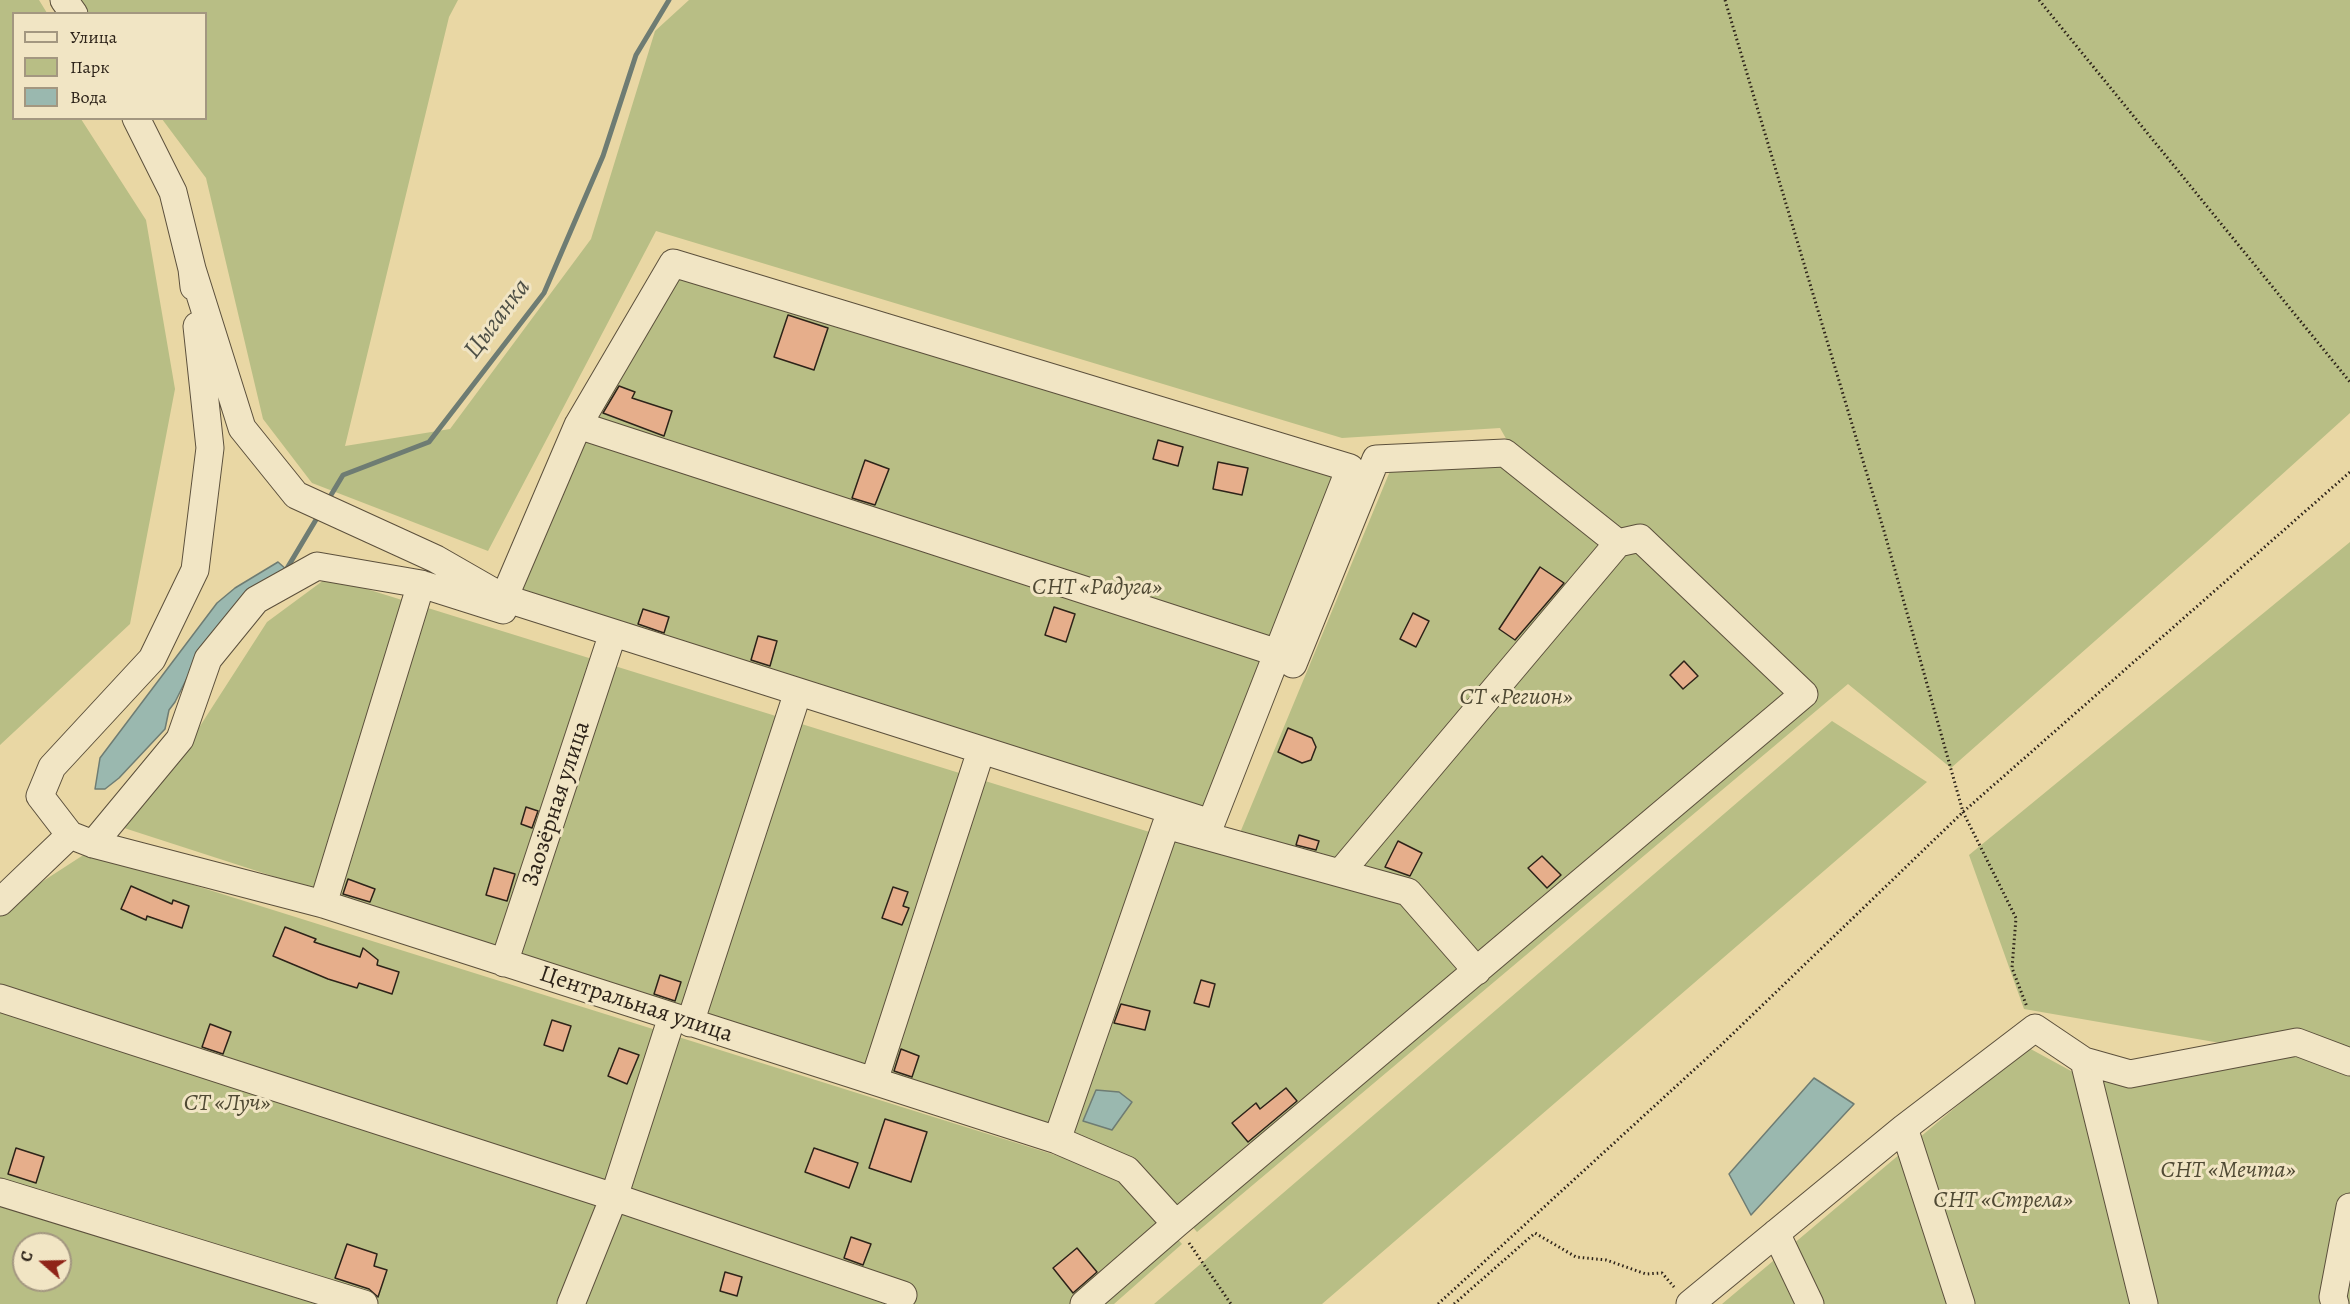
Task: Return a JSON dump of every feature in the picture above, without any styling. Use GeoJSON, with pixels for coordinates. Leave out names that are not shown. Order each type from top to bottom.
{"type":"FeatureCollection","features":[{"type":"Feature","properties":{"kind":"street"},"geometry":{"type":"LineString","coordinates":[[137,120],[172,192],[192,269],[242,428],[296,495],[436,559],[504,598],[1211,823],[1350,468],[673,263],[578,425],[504,598]]}},
{"type":"Feature","properties":{"kind":"street"},"geometry":{"type":"LineString","coordinates":[[81,840],[40,796],[52,767],[152,659],[195,570],[210,448],[192,269]]}},
{"type":"Feature","properties":{"kind":"street"},"geometry":{"type":"LineString","coordinates":[[578,425],[1278,653]]}},
{"type":"Feature","properties":{"kind":"street"},"geometry":{"type":"LineString","coordinates":[[1221,840],[1377,459],[1504,453],[1618,543]]}},
{"type":"Feature","properties":{"kind":"street"},"geometry":{"type":"LineString","coordinates":[[1084,1304],[1804,694],[1640,538],[1618,543],[1340,873]]}},
{"type":"Feature","properties":{"kind":"street"},"geometry":{"type":"LineString","coordinates":[[0,902],[81,840],[180,739],[208,659],[256,600],[317,566],[421,584],[1166,825],[1408,892],[1477,971]]}},
{"type":"Feature","properties":{"kind":"street"},"geometry":{"type":"LineString","coordinates":[[323,904],[421,584]]}},
{"type":"Feature","properties":{"kind":"street","name":"Заозёрная улица"},"geometry":{"type":"LineString","coordinates":[[504,963],[609,645]]}},
{"type":"Feature","properties":{"kind":"street"},"geometry":{"type":"LineString","coordinates":[[571,1304],[681,1020],[794,704]]}},
{"type":"Feature","properties":{"kind":"street"},"geometry":{"type":"LineString","coordinates":[[874,1082],[977,764]]}},
{"type":"Feature","properties":{"kind":"street"},"geometry":{"type":"LineString","coordinates":[[1057,1140],[1166,825]]}},
{"type":"Feature","properties":{"kind":"street","name":"Центральная улица"},"geometry":{"type":"LineString","coordinates":[[81,840],[323,904],[1057,1140],[1127,1170],[1176,1224]]}},
{"type":"Feature","properties":{"kind":"street"},"geometry":{"type":"LineString","coordinates":[[0,998],[614,1197],[903,1295]]}},
{"type":"Feature","properties":{"kind":"street"},"geometry":{"type":"LineString","coordinates":[[1683,1296],[1776,1233],[1904,1128],[2035,1028],[2084,1061],[2130,1074],[2297,1042],[2350,1062]]}},
{"type":"Feature","properties":{"kind":"street"},"geometry":{"type":"LineString","coordinates":[[2084,1061],[2144,1304]]}},
{"type":"Feature","properties":{"kind":"street"},"geometry":{"type":"LineString","coordinates":[[1904,1128],[1961,1304]]}},
{"type":"Feature","properties":{"kind":"street"},"geometry":{"type":"LineString","coordinates":[[0,1192],[364,1304]]}},
{"type":"Feature","properties":{"kind":"street"},"geometry":{"type":"LineString","coordinates":[[2335,1304],[2333,1297],[2350,1206]]}},
{"type":"Feature","properties":{"kind":"street"},"geometry":{"type":"LineString","coordinates":[[1776,1233],[1810,1304]]}},
{"type":"Feature","properties":{"kind":"path"},"geometry":{"type":"LineString","coordinates":[[1725,0],[1884,531],[1963,812],[2016,918],[2012,968],[2035,1028]]}},
{"type":"Feature","properties":{"kind":"path"},"geometry":{"type":"LineString","coordinates":[[2039,0],[2350,381]]}},
{"type":"Feature","properties":{"kind":"path"},"geometry":{"type":"LineString","coordinates":[[1438,1304],[1719,1047],[1963,812],[2350,472]]}},
{"type":"Feature","properties":{"kind":"path"},"geometry":{"type":"LineString","coordinates":[[1176,1224],[1231,1304]]}},
{"type":"Feature","properties":{"kind":"path"},"geometry":{"type":"LineString","coordinates":[[1454,1304],[1535,1233],[1576,1257],[1606,1260],[1646,1274],[1662,1274],[1683,1296]]}},
{"type":"Feature","properties":{"kind":"green space"},"geometry":{"type":"Polygon","coordinates":[[[0,0],[39,0],[46,12],[12,12],[12,120],[82,120],[146,220],[175,389],[130,624],[0,745],[0,0]]]}},
{"type":"Feature","properties":{"kind":"green space","name":"СТ «Регион»"},"geometry":{"type":"Polygon","coordinates":[[[73,0],[458,0],[449,17],[345,446],[450,429],[591,239],[655,31],[689,0],[2350,0],[2350,413],[1951,768],[1848,684],[1197,1232],[1132,1158],[1048,1127],[121,827],[193,737],[267,622],[328,577],[1230,857],[1400,447],[1508,442],[1500,428],[1342,438],[656,231],[488,551],[312,483],[263,419],[206,178],[163,120],[207,120],[207,12],[82,12],[73,0]]]}},
{"type":"Feature","properties":{"kind":"green space","name":"СНТ «Радуга»"},"geometry":{"type":"Polygon","coordinates":[[[664,252],[1363,464],[1217,833],[495,600],[570,422],[664,252]]]}},
{"type":"Feature","properties":{"kind":"green space"},"geometry":{"type":"Polygon","coordinates":[[[2350,542],[2350,1304],[1722,1304],[2027,1047],[2082,1077],[2226,1044],[2024,1009],[1969,855],[2350,542]]]}},
{"type":"Feature","properties":{"kind":"green space"},"geometry":{"type":"Polygon","coordinates":[[[1832,721],[1927,782],[1322,1304],[1154,1304],[1832,721]]]}},
{"type":"Feature","properties":{"kind":"green space","name":"СТ «Луч»"},"geometry":{"type":"Polygon","coordinates":[[[88,852],[1122,1176],[1182,1244],[1114,1304],[0,1304],[0,909],[88,852]]]}},
{"type":"Feature","properties":{"kind":"water"},"geometry":{"type":"Polygon","coordinates":[[[278,562],[287,570],[195,662],[169,710],[165,729],[119,778],[105,789],[95,789],[100,758],[217,603],[235,588],[278,562]]]}},
{"type":"Feature","properties":{"kind":"water"},"geometry":{"type":"Polygon","coordinates":[[[1814,1078],[1854,1104],[1751,1215],[1729,1174],[1814,1078]]]}},
{"type":"Feature","properties":{"kind":"water"},"geometry":{"type":"Polygon","coordinates":[[[1096,1090],[1119,1092],[1132,1102],[1112,1130],[1083,1121],[1096,1090]]]}},
{"type":"Feature","properties":{"kind":"building"},"geometry":{"type":"Polygon","coordinates":[[[788,315],[828,328],[814,370],[774,357],[788,315]]]}},
{"type":"Feature","properties":{"kind":"building"},"geometry":{"type":"Polygon","coordinates":[[[619,386],[635,392],[632,398],[672,411],[664,436],[603,413],[619,386]]]}},
{"type":"Feature","properties":{"kind":"building"},"geometry":{"type":"Polygon","coordinates":[[[1158,440],[1183,447],[1178,466],[1153,459],[1158,440]]]}},
{"type":"Feature","properties":{"kind":"building"},"geometry":{"type":"Polygon","coordinates":[[[865,460],[889,469],[875,505],[852,498],[865,460]]]}},
{"type":"Feature","properties":{"kind":"building"},"geometry":{"type":"Polygon","coordinates":[[[1218,462],[1248,468],[1242,495],[1213,489],[1218,462]]]}},
{"type":"Feature","properties":{"kind":"building"},"geometry":{"type":"Polygon","coordinates":[[[1540,567],[1564,583],[1515,640],[1499,629],[1540,567]]]}},
{"type":"Feature","properties":{"kind":"building"},"geometry":{"type":"Polygon","coordinates":[[[1054,607],[1075,614],[1066,642],[1045,635],[1054,607]]]}},
{"type":"Feature","properties":{"kind":"building"},"geometry":{"type":"Polygon","coordinates":[[[643,609],[669,617],[664,633],[638,624],[643,609]]]}},
{"type":"Feature","properties":{"kind":"building"},"geometry":{"type":"Polygon","coordinates":[[[1413,613],[1429,621],[1416,647],[1400,639],[1413,613]]]}},
{"type":"Feature","properties":{"kind":"building"},"geometry":{"type":"Polygon","coordinates":[[[758,636],[777,641],[770,666],[751,660],[758,636]]]}},
{"type":"Feature","properties":{"kind":"building"},"geometry":{"type":"Polygon","coordinates":[[[1684,661],[1698,676],[1683,689],[1670,675],[1684,661]]]}},
{"type":"Feature","properties":{"kind":"building"},"geometry":{"type":"Polygon","coordinates":[[[1288,728],[1312,738],[1316,747],[1311,760],[1302,763],[1278,752],[1288,728]]]}},
{"type":"Feature","properties":{"kind":"building"},"geometry":{"type":"Polygon","coordinates":[[[526,807],[538,811],[532,828],[521,824],[526,807]]]}},
{"type":"Feature","properties":{"kind":"building"},"geometry":{"type":"Polygon","coordinates":[[[1299,835],[1319,841],[1316,850],[1296,845],[1299,835]]]}},
{"type":"Feature","properties":{"kind":"building"},"geometry":{"type":"Polygon","coordinates":[[[1398,841],[1422,853],[1410,876],[1385,867],[1398,841]]]}},
{"type":"Feature","properties":{"kind":"building"},"geometry":{"type":"Polygon","coordinates":[[[1542,856],[1561,875],[1547,888],[1528,868],[1542,856]]]}},
{"type":"Feature","properties":{"kind":"building"},"geometry":{"type":"Polygon","coordinates":[[[494,868],[515,874],[507,901],[486,895],[494,868]]]}},
{"type":"Feature","properties":{"kind":"building"},"geometry":{"type":"Polygon","coordinates":[[[348,879],[375,889],[370,902],[343,894],[348,879]]]}},
{"type":"Feature","properties":{"kind":"building"},"geometry":{"type":"Polygon","coordinates":[[[131,886],[172,904],[173,900],[189,906],[182,928],[147,916],[146,920],[121,909],[131,886]]]}},
{"type":"Feature","properties":{"kind":"building"},"geometry":{"type":"Polygon","coordinates":[[[893,887],[908,892],[903,906],[909,908],[902,925],[882,918],[893,887]]]}},
{"type":"Feature","properties":{"kind":"building"},"geometry":{"type":"Polygon","coordinates":[[[285,927],[316,939],[314,942],[360,957],[363,948],[378,960],[377,965],[399,972],[392,994],[359,983],[357,988],[328,979],[273,956],[285,927]]]}},
{"type":"Feature","properties":{"kind":"building"},"geometry":{"type":"Polygon","coordinates":[[[660,975],[681,982],[675,1001],[654,994],[660,975]]]}},
{"type":"Feature","properties":{"kind":"building"},"geometry":{"type":"Polygon","coordinates":[[[1201,980],[1215,984],[1209,1007],[1194,1003],[1201,980]]]}},
{"type":"Feature","properties":{"kind":"building"},"geometry":{"type":"Polygon","coordinates":[[[1121,1004],[1150,1011],[1145,1030],[1114,1023],[1121,1004]]]}},
{"type":"Feature","properties":{"kind":"building"},"geometry":{"type":"Polygon","coordinates":[[[552,1020],[571,1026],[563,1051],[544,1045],[552,1020]]]}},
{"type":"Feature","properties":{"kind":"building"},"geometry":{"type":"Polygon","coordinates":[[[210,1024],[231,1032],[223,1054],[202,1047],[210,1024]]]}},
{"type":"Feature","properties":{"kind":"building"},"geometry":{"type":"Polygon","coordinates":[[[619,1048],[639,1055],[627,1084],[608,1076],[619,1048]]]}},
{"type":"Feature","properties":{"kind":"building"},"geometry":{"type":"Polygon","coordinates":[[[901,1049],[919,1056],[912,1077],[894,1071],[901,1049]]]}},
{"type":"Feature","properties":{"kind":"building"},"geometry":{"type":"Polygon","coordinates":[[[1286,1088],[1297,1101],[1248,1142],[1232,1123],[1256,1103],[1260,1109],[1286,1088]]]}},
{"type":"Feature","properties":{"kind":"building"},"geometry":{"type":"Polygon","coordinates":[[[885,1119],[927,1132],[911,1182],[869,1168],[885,1119]]]}},
{"type":"Feature","properties":{"kind":"building"},"geometry":{"type":"Polygon","coordinates":[[[16,1148],[44,1157],[36,1183],[8,1174],[16,1148]]]}},
{"type":"Feature","properties":{"kind":"building"},"geometry":{"type":"Polygon","coordinates":[[[814,1148],[858,1163],[849,1188],[805,1172],[814,1148]]]}},
{"type":"Feature","properties":{"kind":"building"},"geometry":{"type":"Polygon","coordinates":[[[851,1237],[871,1244],[863,1265],[844,1258],[851,1237]]]}},
{"type":"Feature","properties":{"kind":"building"},"geometry":{"type":"Polygon","coordinates":[[[347,1244],[377,1254],[374,1266],[387,1270],[378,1297],[369,1289],[335,1278],[347,1244]]]}},
{"type":"Feature","properties":{"kind":"building"},"geometry":{"type":"Polygon","coordinates":[[[1077,1248],[1097,1272],[1073,1293],[1053,1268],[1077,1248]]]}},
{"type":"Feature","properties":{"kind":"building"},"geometry":{"type":"Polygon","coordinates":[[[725,1272],[742,1277],[737,1296],[720,1291],[725,1272]]]}},
{"type":"Feature","properties":{"kind":"waterway","name":"Цыганка"},"geometry":{"type":"LineString","coordinates":[[328,500],[343,475],[429,442],[544,293],[603,156],[636,55],[669,0]]}},
{"type":"Feature","properties":{"kind":"waterway","name":"Цыганка"},"geometry":{"type":"LineString","coordinates":[[286,570],[320,513]]}},
{"type":"Feature","properties":{"kind":"park label","name":"СНТ «Мечта»"},"geometry":{"type":"Point","coordinates":[2228,1171]}},
{"type":"Feature","properties":{"kind":"park label","name":"СНТ «Стрела»"},"geometry":{"type":"Point","coordinates":[2003,1201]}}]}
